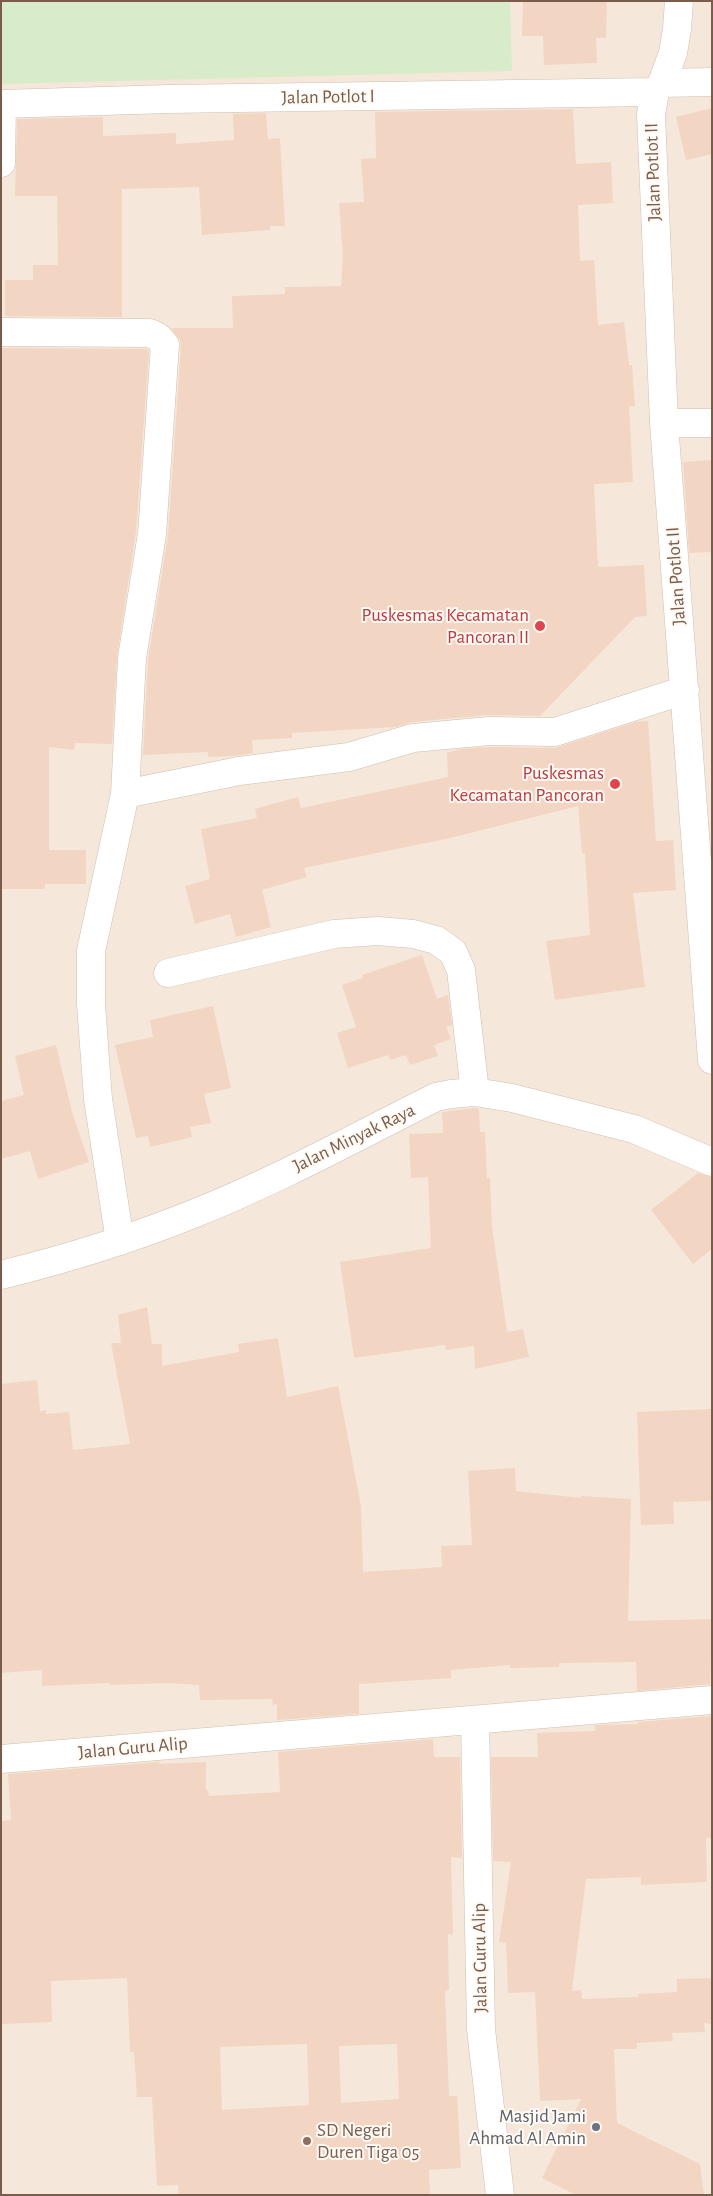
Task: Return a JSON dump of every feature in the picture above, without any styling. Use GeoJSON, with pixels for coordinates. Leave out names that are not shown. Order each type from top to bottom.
{"type":"FeatureCollection","features":[{"type":"Feature","properties":{"kind":"street","name":"Jalan Potlot II"},"geometry":{"type":"LineString","coordinates":[[679,1],[673,53],[658,87],[651,114],[664,423],[712,1060]]}},
{"type":"Feature","properties":{"kind":"street","name":"Jalan Potlot I"},"geometry":{"type":"LineString","coordinates":[[2,104],[658,87],[712,82]]}},
{"type":"Feature","properties":{"kind":"street"},"geometry":{"type":"LineString","coordinates":[[1,163],[2,104]]}},
{"type":"Feature","properties":{"kind":"street"},"geometry":{"type":"LineString","coordinates":[[1,332],[150,333],[158,337],[165,345],[152,534],[132,658],[125,794],[90,951],[90,1004],[98,1099],[120,1241]]}},
{"type":"Feature","properties":{"kind":"street"},"geometry":{"type":"LineString","coordinates":[[664,423],[712,423]]}},
{"type":"Feature","properties":{"kind":"street"},"geometry":{"type":"LineString","coordinates":[[125,794],[239,771],[349,757],[413,738],[489,731],[555,732],[685,690]]}},
{"type":"Feature","properties":{"kind":"street"},"geometry":{"type":"LineString","coordinates":[[168,973],[334,934],[378,931],[413,934],[436,940],[453,952],[460,970],[475,1092]]}},
{"type":"Feature","properties":{"kind":"street","name":"Jalan Minyak Raya"},"geometry":{"type":"LineString","coordinates":[[1,1275],[120,1241],[194,1214],[266,1181],[436,1097],[451,1094],[475,1092],[512,1098],[634,1129],[712,1162]]}},
{"type":"Feature","properties":{"kind":"street","name":"Jalan Guru Alip"},"geometry":{"type":"LineString","coordinates":[[1,1759],[712,1700]]}},
{"type":"Feature","properties":{"kind":"street","name":"Jalan Guru Alip"},"geometry":{"type":"LineString","coordinates":[[474,1720],[481,2029],[500,2195]]}},
{"type":"Feature","properties":{"kind":"shaded area"},"geometry":{"type":"Polygon","coordinates":[[[1,1],[712,1],[712,2195],[1,2195],[1,1]]]}},
{"type":"Feature","properties":{"kind":"green space"},"geometry":{"type":"Polygon","coordinates":[[[1,1],[510,1],[512,71],[1,84],[1,1]]]}},
{"type":"Feature","properties":{"kind":"building"},"geometry":{"type":"Polygon","coordinates":[[[523,1],[607,1],[606,38],[596,38],[597,63],[544,65],[543,36],[522,36],[523,1]]]}},
{"type":"Feature","properties":{"kind":"building"},"geometry":{"type":"Polygon","coordinates":[[[712,108],[712,154],[686,160],[676,117],[712,108]]]}},
{"type":"Feature","properties":{"kind":"building"},"geometry":{"type":"Polygon","coordinates":[[[573,109],[576,164],[611,162],[613,203],[578,205],[580,261],[594,260],[598,325],[624,322],[629,365],[632,365],[635,406],[629,406],[633,482],[594,484],[598,567],[644,565],[647,616],[635,617],[540,716],[488,715],[412,722],[396,727],[292,733],[292,738],[252,740],[253,753],[234,756],[208,757],[208,752],[143,755],[148,660],[168,535],[181,346],[180,340],[171,328],[233,328],[232,296],[285,294],[285,287],[341,286],[343,255],[339,203],[364,202],[361,159],[376,158],[375,112],[573,109]]]}},
{"type":"Feature","properties":{"kind":"building"},"geometry":{"type":"Polygon","coordinates":[[[266,113],[268,139],[280,138],[285,226],[270,226],[270,230],[202,235],[199,187],[122,189],[122,317],[5,316],[5,280],[33,280],[33,265],[58,265],[57,196],[15,196],[17,119],[103,117],[103,136],[176,133],[176,144],[234,140],[233,114],[266,113]]]}},
{"type":"Feature","properties":{"kind":"building"},"geometry":{"type":"Polygon","coordinates":[[[1,348],[149,350],[136,532],[117,656],[112,744],[75,743],[74,750],[49,747],[49,850],[86,850],[86,884],[45,884],[45,889],[1,889],[1,348]]]}},
{"type":"Feature","properties":{"kind":"building"},"geometry":{"type":"Polygon","coordinates":[[[712,460],[712,552],[689,553],[683,462],[712,460]]]}},
{"type":"Feature","properties":{"kind":"building"},"geometry":{"type":"Polygon","coordinates":[[[648,721],[656,841],[673,840],[676,890],[633,893],[645,987],[555,1000],[546,941],[590,935],[585,853],[582,853],[578,806],[450,838],[304,868],[307,877],[262,890],[271,927],[236,937],[230,914],[195,924],[185,886],[210,879],[201,829],[257,818],[255,809],[298,797],[301,808],[448,777],[447,753],[460,749],[490,747],[555,748],[636,722],[648,721]]]}},
{"type":"Feature","properties":{"kind":"building"},"geometry":{"type":"Polygon","coordinates":[[[422,955],[437,999],[448,995],[452,1025],[446,1027],[451,1039],[434,1045],[438,1056],[410,1065],[406,1055],[390,1060],[388,1055],[348,1068],[337,1033],[356,1027],[342,985],[363,978],[362,975],[422,955]]]}},
{"type":"Feature","properties":{"kind":"building"},"geometry":{"type":"Polygon","coordinates":[[[213,1006],[231,1088],[204,1094],[211,1123],[190,1127],[192,1137],[150,1147],[148,1136],[136,1138],[115,1045],[153,1037],[150,1020],[213,1006]]]}},
{"type":"Feature","properties":{"kind":"building"},"geometry":{"type":"Polygon","coordinates":[[[56,1045],[72,1112],[89,1162],[38,1179],[30,1151],[1,1159],[1,1101],[24,1095],[15,1056],[56,1045]]]}},
{"type":"Feature","properties":{"kind":"building"},"geometry":{"type":"Polygon","coordinates":[[[479,1109],[480,1132],[485,1132],[487,1178],[490,1178],[492,1226],[507,1332],[523,1329],[529,1357],[475,1369],[474,1346],[446,1350],[445,1345],[354,1358],[340,1262],[431,1248],[428,1177],[411,1178],[409,1134],[443,1133],[442,1112],[479,1109]]]}},
{"type":"Feature","properties":{"kind":"building"},"geometry":{"type":"Polygon","coordinates":[[[698,1173],[712,1177],[712,1249],[693,1264],[651,1210],[698,1173]]]}},
{"type":"Feature","properties":{"kind":"building"},"geometry":{"type":"Polygon","coordinates":[[[147,1307],[152,1344],[162,1344],[162,1366],[239,1352],[238,1344],[278,1338],[287,1397],[338,1386],[361,1506],[363,1572],[442,1567],[441,1546],[472,1545],[468,1471],[515,1468],[516,1491],[581,1498],[581,1496],[631,1499],[628,1621],[712,1619],[710,1684],[637,1691],[636,1662],[559,1663],[559,1667],[510,1668],[510,1665],[451,1670],[451,1678],[359,1684],[359,1714],[277,1720],[277,1704],[273,1705],[272,1699],[200,1700],[199,1685],[169,1683],[110,1685],[110,1683],[42,1686],[42,1670],[1,1673],[1,1384],[37,1380],[40,1411],[46,1410],[46,1414],[69,1412],[73,1450],[130,1444],[111,1343],[121,1343],[118,1315],[147,1307]]]}},
{"type":"Feature","properties":{"kind":"building"},"geometry":{"type":"Polygon","coordinates":[[[712,1409],[712,1501],[673,1502],[674,1524],[641,1525],[637,1412],[712,1409]]]}},
{"type":"Feature","properties":{"kind":"building"},"geometry":{"type":"Polygon","coordinates":[[[712,1716],[712,1838],[706,1838],[707,1882],[641,1885],[641,1877],[586,1879],[572,1991],[581,1990],[582,1999],[638,1997],[638,1994],[677,1992],[677,1979],[712,1978],[712,2024],[704,2023],[705,2032],[672,2033],[673,2041],[637,2043],[637,2049],[614,2049],[617,2123],[700,2164],[704,2195],[576,2195],[542,2178],[581,2099],[540,2101],[535,1992],[508,1993],[506,1943],[499,1942],[511,1862],[493,1861],[491,1757],[538,1757],[537,1733],[595,1731],[595,1725],[638,1724],[638,1722],[712,1716]]]}},
{"type":"Feature","properties":{"kind":"building"},"geometry":{"type":"Polygon","coordinates":[[[433,1739],[434,1757],[460,1757],[462,1858],[451,1857],[453,1935],[448,1934],[449,1990],[445,1991],[449,2096],[457,2096],[461,2168],[429,2170],[430,2195],[179,2195],[178,2185],[157,2186],[152,2097],[137,2097],[134,2052],[130,2052],[127,1978],[51,1981],[52,2022],[1,2024],[1,1821],[11,1820],[8,1774],[159,1762],[159,1764],[206,1762],[206,1790],[208,1790],[209,1796],[280,1792],[278,1752],[433,1739]],[[307,2044],[220,2047],[222,2110],[309,2105],[307,2044]],[[397,2044],[339,2046],[341,2103],[399,2099],[397,2044]]]}},
{"type":"Feature","properties":{"kind":"place","name":"Puskesmas Kecamatan Pancoran II"},"geometry":{"type":"Point","coordinates":[540,626]}},
{"type":"Feature","properties":{"kind":"place","name":"Puskesmas Kecamatan Pancoran"},"geometry":{"type":"Point","coordinates":[615,784]}},
{"type":"Feature","properties":{"kind":"place","name":"Masjid Jami Ahmad Al Amin"},"geometry":{"type":"Point","coordinates":[596,2127]}},
{"type":"Feature","properties":{"kind":"place","name":"SD Negeri Duren Tiga 05"},"geometry":{"type":"Point","coordinates":[307,2141]}}]}
